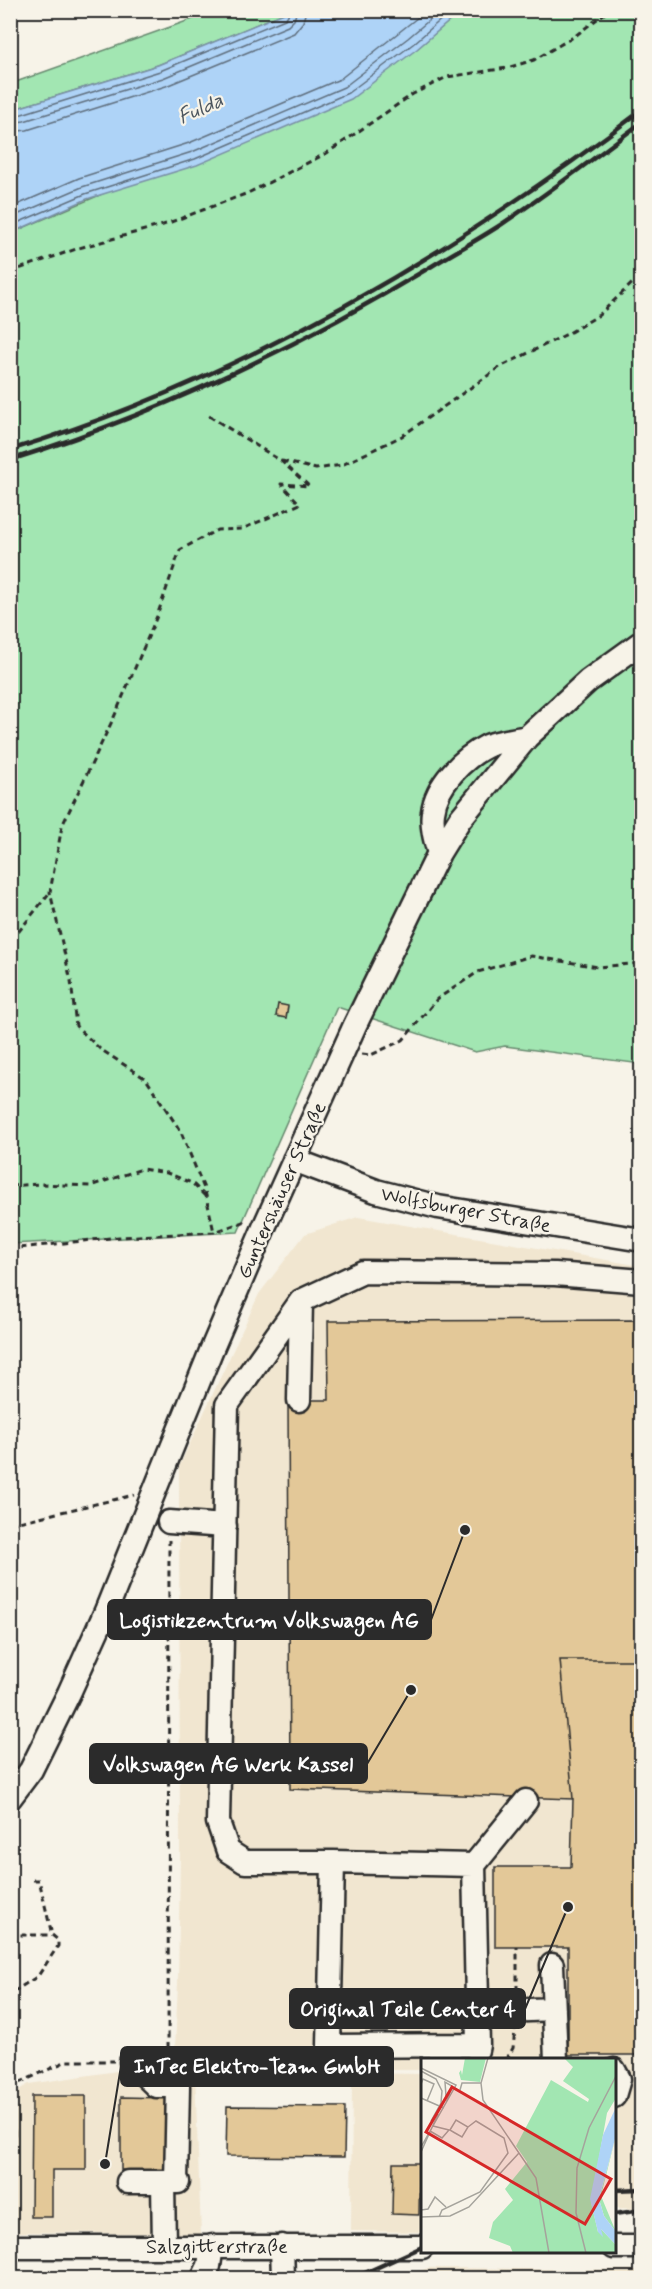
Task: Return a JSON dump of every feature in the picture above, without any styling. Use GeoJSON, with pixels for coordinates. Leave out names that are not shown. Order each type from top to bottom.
{"type":"FeatureCollection","features":[{"type":"Feature","properties":{"kind":"street","name":"Guntershäuser Straße"},"geometry":{"type":"LineString","coordinates":[[10,1798],[31,1770],[69,1693],[151,1501],[211,1351],[294,1160],[342,1053],[439,853],[460,819],[527,737],[588,681],[642,642]]}},
{"type":"Feature","properties":{"kind":"street"},"geometry":{"type":"LineString","coordinates":[[439,853],[432,827],[433,811],[447,779],[465,761],[488,746],[527,737]]}},
{"type":"Feature","properties":{"kind":"street","name":"Wolfsburger Straße"},"geometry":{"type":"LineString","coordinates":[[294,1160],[376,1191],[438,1207],[642,1240]]}},
{"type":"Feature","properties":{"kind":"street"},"geometry":{"type":"LineString","coordinates":[[474,1865],[245,1862],[228,1851],[218,1822],[227,1405],[301,1301],[363,1272],[555,1274],[642,1281]]}},
{"type":"Feature","properties":{"kind":"street"},"geometry":{"type":"LineString","coordinates":[[299,1400],[301,1301]]}},
{"type":"Feature","properties":{"kind":"street"},"geometry":{"type":"LineString","coordinates":[[169,1522],[225,1526]]}},
{"type":"Feature","properties":{"kind":"street"},"geometry":{"type":"LineString","coordinates":[[333,1862],[329,2046],[480,2054],[474,1865],[526,1801]]}},
{"type":"Feature","properties":{"kind":"street"},"geometry":{"type":"LineString","coordinates":[[552,1965],[556,2058]]}},
{"type":"Feature","properties":{"kind":"street"},"geometry":{"type":"LineString","coordinates":[[506,2011],[554,2009]]}},
{"type":"Feature","properties":{"kind":"street"},"geometry":{"type":"LineString","coordinates":[[131,2062],[156,2086],[178,2086],[176,2182],[164,2246]]}},
{"type":"Feature","properties":{"kind":"street"},"geometry":{"type":"LineString","coordinates":[[616,2072],[619,2079],[616,2092]]}},
{"type":"Feature","properties":{"kind":"street"},"geometry":{"type":"LineString","coordinates":[[128,2182],[176,2182]]}},
{"type":"Feature","properties":{"kind":"street"},"geometry":{"type":"LineString","coordinates":[[203,2278],[209,2266],[212,2246]]}},
{"type":"Feature","properties":{"kind":"street"},"geometry":{"type":"LineString","coordinates":[[282,2246],[283,2278]]}},
{"type":"Feature","properties":{"kind":"street","name":"Salzgitterstraße"},"geometry":{"type":"LineString","coordinates":[[10,2247],[421,2247]]}},
{"type":"Feature","properties":{"kind":"street"},"geometry":{"type":"LineString","coordinates":[[616,2247],[642,2247]]}},
{"type":"Feature","properties":{"kind":"path"},"geometry":{"type":"LineString","coordinates":[[10,272],[79,248],[163,225],[248,193],[327,153],[413,94],[447,77],[507,68],[534,60],[575,36],[609,10]]}},
{"type":"Feature","properties":{"kind":"path"},"geometry":{"type":"LineString","coordinates":[[281,461],[316,469],[342,465],[402,436],[500,368],[570,333],[600,315],[642,274]]}},
{"type":"Feature","properties":{"kind":"path"},"geometry":{"type":"LineString","coordinates":[[209,416],[281,461],[309,486],[281,484],[300,504],[242,529],[217,530],[180,550],[157,615],[115,715],[62,826],[50,892],[71,981],[76,1026],[100,1049],[146,1079],[181,1132],[207,1197],[214,1232]]}},
{"type":"Feature","properties":{"kind":"path"},"geometry":{"type":"LineString","coordinates":[[10,938],[16,935],[50,892]]}},
{"type":"Feature","properties":{"kind":"path"},"geometry":{"type":"LineString","coordinates":[[342,1053],[371,1055],[403,1040],[437,999],[478,972],[531,956],[597,967],[642,963]]}},
{"type":"Feature","properties":{"kind":"path"},"geometry":{"type":"LineString","coordinates":[[10,1186],[39,1184],[90,1186],[142,1170],[167,1173],[192,1183],[207,1197]]}},
{"type":"Feature","properties":{"kind":"path"},"geometry":{"type":"LineString","coordinates":[[10,1249],[119,1237],[214,1232],[250,1219]]}},
{"type":"Feature","properties":{"kind":"path"},"geometry":{"type":"LineString","coordinates":[[10,1524],[132,1495],[151,1501]]}},
{"type":"Feature","properties":{"kind":"path"},"geometry":{"type":"LineString","coordinates":[[10,2087],[68,2061],[168,2062],[169,1522]]}},
{"type":"Feature","properties":{"kind":"path"},"geometry":{"type":"LineString","coordinates":[[10,1994],[38,1976],[58,1946],[58,1940],[52,1935],[39,1880],[33,1880]]}},
{"type":"Feature","properties":{"kind":"path"},"geometry":{"type":"LineString","coordinates":[[10,1935],[52,1935]]}},
{"type":"Feature","properties":{"kind":"path"},"geometry":{"type":"LineString","coordinates":[[10,2120],[14,2127],[14,2139],[10,2143]]}},
{"type":"Feature","properties":{"kind":"shaded area"},"geometry":{"type":"Polygon","coordinates":[[[358,1217],[641,1266],[641,2209],[616,2208],[616,2058],[421,2058],[421,2070],[174,2070],[180,1857],[179,1467],[259,1294],[305,1234],[358,1217]]]}},
{"type":"Feature","properties":{"kind":"shaded area"},"geometry":{"type":"Polygon","coordinates":[[[117,2071],[195,2073],[201,2234],[11,2232],[10,2095],[29,2084],[117,2071]]]}},
{"type":"Feature","properties":{"kind":"shaded area"},"geometry":{"type":"Polygon","coordinates":[[[352,2073],[421,2074],[421,2232],[351,2231],[352,2073]]]}},
{"type":"Feature","properties":{"kind":"shaded area"},"geometry":{"type":"Polygon","coordinates":[[[428,2268],[641,2270],[642,2278],[398,2278],[428,2268]]]}},
{"type":"Feature","properties":{"kind":"green space"},"geometry":{"type":"Polygon","coordinates":[[[215,11],[289,11],[158,65],[11,110],[10,84],[215,11]]]}},
{"type":"Feature","properties":{"kind":"green space"},"geometry":{"type":"Polygon","coordinates":[[[461,11],[641,11],[641,1064],[505,1046],[475,1052],[337,1007],[238,1232],[11,1244],[11,233],[378,76],[418,48],[461,11]]]}},
{"type":"Feature","properties":{"kind":"water","name":"Fulda"},"geometry":{"type":"Polygon","coordinates":[[[289,11],[461,11],[417,49],[351,99],[197,165],[87,199],[11,233],[11,110],[158,65],[289,11]]]}},
{"type":"Feature","properties":{"kind":"building"},"geometry":{"type":"Polygon","coordinates":[[[278,1004],[288,1006],[286,1018],[276,1016],[278,1004]]]}},
{"type":"Feature","properties":{"kind":"building"},"geometry":{"type":"Polygon","coordinates":[[[642,1320],[642,1660],[560,1660],[573,1799],[290,1789],[288,1400],[329,1400],[328,1321],[642,1320]]]}},
{"type":"Feature","properties":{"kind":"building"},"geometry":{"type":"Polygon","coordinates":[[[560,1660],[642,1660],[642,2203],[641,2055],[568,2055],[568,1947],[495,1947],[495,1867],[571,1867],[573,1799],[560,1660]]]}},
{"type":"Feature","properties":{"kind":"building"},"geometry":{"type":"Polygon","coordinates":[[[32,2096],[86,2096],[86,2170],[52,2170],[52,2217],[31,2217],[32,2096]]]}},
{"type":"Feature","properties":{"kind":"building"},"geometry":{"type":"Polygon","coordinates":[[[121,2097],[166,2098],[165,2170],[121,2170],[121,2097]]]}},
{"type":"Feature","properties":{"kind":"building"},"geometry":{"type":"Polygon","coordinates":[[[227,2106],[345,2107],[344,2157],[226,2156],[227,2106]]]}},
{"type":"Feature","properties":{"kind":"building"},"geometry":{"type":"Polygon","coordinates":[[[393,2163],[420,2163],[419,2215],[392,2214],[393,2163]]]}},
{"type":"Feature","properties":{"kind":"railway"},"geometry":{"type":"LineString","coordinates":[[10,450],[95,421],[179,388],[261,350],[341,308],[419,263],[495,214],[642,110]]}},
{"type":"Feature","properties":{"kind":"railway"},"geometry":{"type":"LineString","coordinates":[[10,460],[120,422],[227,376],[331,324],[502,224],[642,122]]}},
{"type":"Feature","properties":{"kind":"railway"},"geometry":{"type":"LineString","coordinates":[[616,2190],[641,2189]]}},
{"type":"Feature","properties":{"kind":"railway"},"geometry":{"type":"LineString","coordinates":[[616,2214],[642,2210]]}},
{"type":"Feature","properties":{"kind":"railway"},"geometry":{"type":"LineString","coordinates":[[354,2278],[421,2247]]}},
{"type":"Feature","properties":{"kind":"place","name":"Logistikzentrum Volkswagen AG"},"geometry":{"type":"Point","coordinates":[465,1530]}},
{"type":"Feature","properties":{"kind":"place","name":"Volkswagen AG Werk Kassel"},"geometry":{"type":"Point","coordinates":[411,1690]}},
{"type":"Feature","properties":{"kind":"place","name":"Original Teile Center 4"},"geometry":{"type":"Point","coordinates":[568,1907]}},
{"type":"Feature","properties":{"kind":"place","name":"InTec Elektro-Team GmbH"},"geometry":{"type":"Point","coordinates":[105,2164]}}]}
